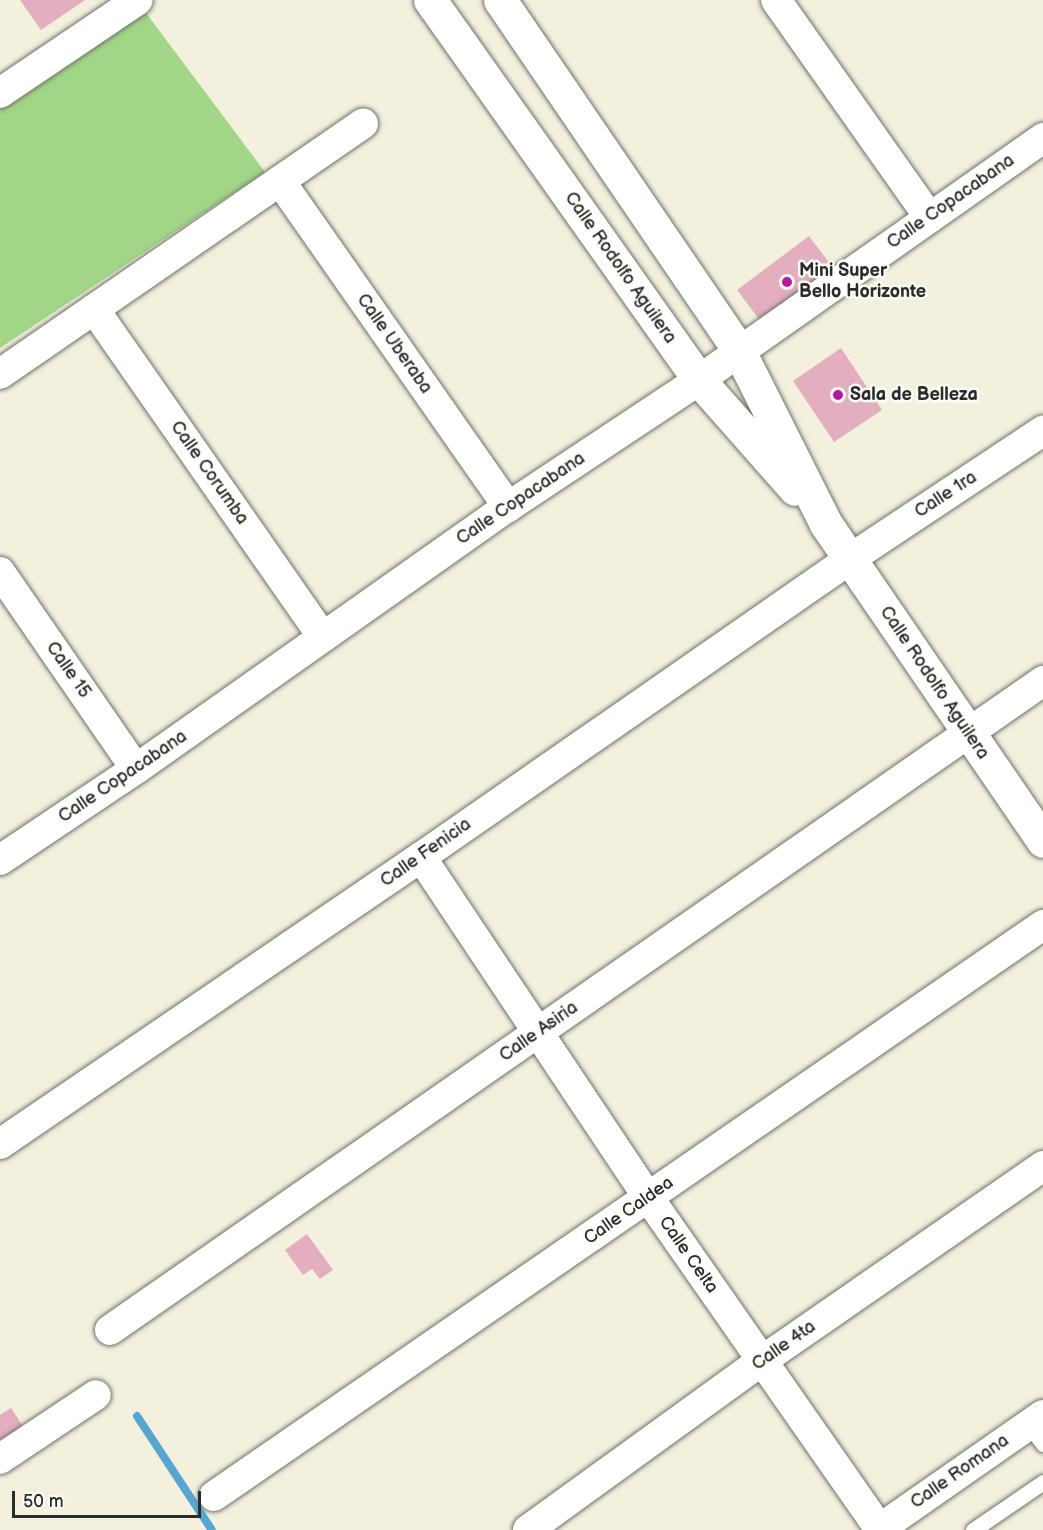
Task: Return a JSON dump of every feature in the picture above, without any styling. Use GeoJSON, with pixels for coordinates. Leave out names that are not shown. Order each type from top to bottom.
{"type":"FeatureCollection","features":[{"type":"Feature","properties":{"kind":"street"},"geometry":{"type":"LineString","coordinates":[[0,93],[138,0]]}},
{"type":"Feature","properties":{"kind":"street","name":"Calle Rodolfo Aguilera"},"geometry":{"type":"LineString","coordinates":[[430,0],[699,380],[826,524],[1043,841]]}},
{"type":"Feature","properties":{"kind":"street","name":"Calle Rodolfo Aguilera"},"geometry":{"type":"LineString","coordinates":[[500,0],[739,351],[826,524]]}},
{"type":"Feature","properties":{"kind":"street"},"geometry":{"type":"LineString","coordinates":[[776,0],[929,218]]}},
{"type":"Feature","properties":{"kind":"street"},"geometry":{"type":"LineString","coordinates":[[0,374],[363,124]]}},
{"type":"Feature","properties":{"kind":"street","name":"Calle Copacabana"},"geometry":{"type":"LineString","coordinates":[[0,860],[136,769],[508,507],[699,380],[1043,138]]}},
{"type":"Feature","properties":{"kind":"street","name":"Calle Uberaba"},"geometry":{"type":"LineString","coordinates":[[280,181],[508,507]]}},
{"type":"Feature","properties":{"kind":"street","name":"Calle Corumba"},"geometry":{"type":"LineString","coordinates":[[94,309],[323,637]]}},
{"type":"Feature","properties":{"kind":"street","name":"Calle 1ra"},"geometry":{"type":"LineString","coordinates":[[850,559],[1043,431]]}},
{"type":"Feature","properties":{"kind":"street","name":"Calle Fenicia"},"geometry":{"type":"LineString","coordinates":[[0,1144],[422,857],[850,559]]}},
{"type":"Feature","properties":{"kind":"street","name":"Calle 15"},"geometry":{"type":"LineString","coordinates":[[0,572],[136,769]]}},
{"type":"Feature","properties":{"kind":"street","name":"Calle Asiria"},"geometry":{"type":"LineString","coordinates":[[110,1330],[1043,681]]}},
{"type":"Feature","properties":{"kind":"street","name":"Calle Celta"},"geometry":{"type":"LineString","coordinates":[[422,857],[648,1197],[879,1530]]}},
{"type":"Feature","properties":{"kind":"street","name":"Calle Caldea"},"geometry":{"type":"LineString","coordinates":[[214,1496],[1043,925]]}},
{"type":"Feature","properties":{"kind":"street","name":"Calle 4ta"},"geometry":{"type":"LineString","coordinates":[[528,1530],[763,1360],[1043,1166]]}},
{"type":"Feature","properties":{"kind":"street"},"geometry":{"type":"LineString","coordinates":[[0,1459],[96,1395]]}},
{"type":"Feature","properties":{"kind":"street","name":"Calle Romana"},"geometry":{"type":"LineString","coordinates":[[879,1530],[1038,1428]]}},
{"type":"Feature","properties":{"kind":"lane"},"geometry":{"type":"LineString","coordinates":[[973,1530],[1043,1482]]}},
{"type":"Feature","properties":{"kind":"green space"},"geometry":{"type":"Polygon","coordinates":[[[140,5],[265,172],[0,348],[0,101],[140,5]]]}},
{"type":"Feature","properties":{"kind":"building"},"geometry":{"type":"Polygon","coordinates":[[[20,0],[85,0],[41,30],[20,0]]]}},
{"type":"Feature","properties":{"kind":"building","name":"Mini Super Bello Horizonte"},"geometry":{"type":"Polygon","coordinates":[[[809,236],[837,273],[765,327],[737,290],[809,236]]]}},
{"type":"Feature","properties":{"kind":"building","name":"Sala de Belleza"},"geometry":{"type":"Polygon","coordinates":[[[841,348],[882,410],[834,442],[793,381],[841,348]]]}},
{"type":"Feature","properties":{"kind":"building"},"geometry":{"type":"Polygon","coordinates":[[[307,1234],[333,1270],[320,1279],[312,1269],[303,1275],[285,1250],[307,1234]]]}},
{"type":"Feature","properties":{"kind":"building"},"geometry":{"type":"Polygon","coordinates":[[[11,1408],[30,1437],[0,1457],[0,1415],[11,1408]]]}},
{"type":"Feature","properties":{"kind":"waterway"},"geometry":{"type":"LineString","coordinates":[[137,1416],[212,1530]]}},
{"type":"Feature","properties":{"kind":"place","name":"Mini Super Bello Horizonte"},"geometry":{"type":"Point","coordinates":[787,282]}},
{"type":"Feature","properties":{"kind":"place","name":"Sala de Belleza"},"geometry":{"type":"Point","coordinates":[838,395]}}]}
